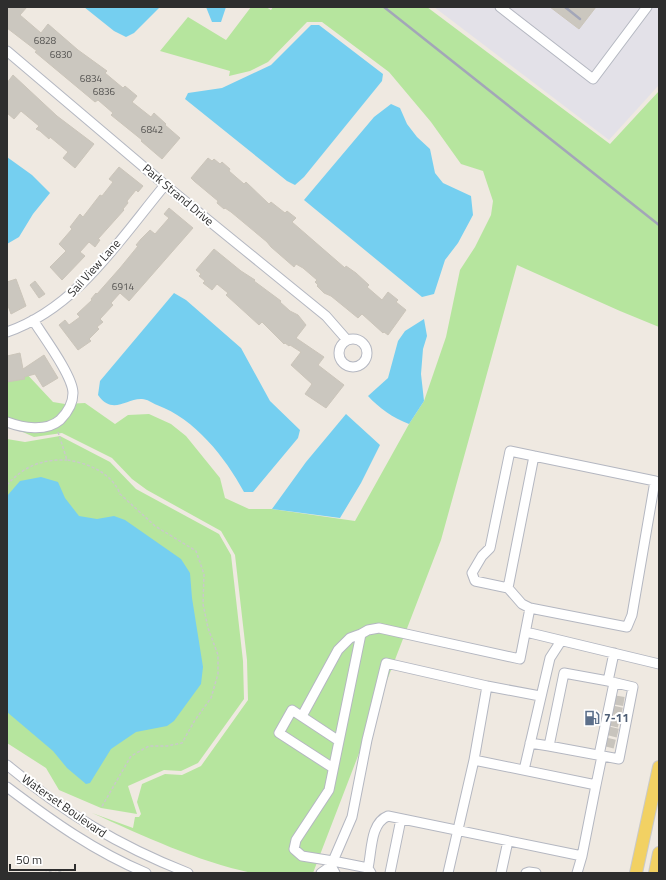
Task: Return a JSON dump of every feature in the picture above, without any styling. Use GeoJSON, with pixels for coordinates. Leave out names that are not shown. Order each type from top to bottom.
{"type":"FeatureCollection","features":[{"type":"Feature","properties":{"kind":"main road"},"geometry":{"type":"LineString","coordinates":[[636,873],[659,767]]}},
{"type":"Feature","properties":{"kind":"main road"},"geometry":{"type":"LineString","coordinates":[[655,873],[659,853]]}},
{"type":"Feature","properties":{"kind":"street"},"geometry":{"type":"LineString","coordinates":[[500,7],[593,78],[647,7]]}},
{"type":"Feature","properties":{"kind":"street","name":"Park Strand Drive"},"geometry":{"type":"LineString","coordinates":[[7,51],[165,185],[326,316],[347,340]]}},
{"type":"Feature","properties":{"kind":"street","name":"Sail View Lane"},"geometry":{"type":"LineString","coordinates":[[7,332],[33,320],[65,300],[94,271],[165,185]]}},
{"type":"Feature","properties":{"kind":"street"},"geometry":{"type":"LineString","coordinates":[[7,422],[40,428],[54,425],[71,405],[73,392],[70,381],[33,320]]}},
{"type":"Feature","properties":{"kind":"street"},"geometry":{"type":"LineString","coordinates":[[510,451],[655,481],[632,615],[627,627],[623,628],[530,608],[522,604],[508,588],[475,581],[472,573],[482,556],[490,548],[510,451]]}},
{"type":"Feature","properties":{"kind":"street"},"geometry":{"type":"LineString","coordinates":[[508,588],[534,456]]}},
{"type":"Feature","properties":{"kind":"street"},"geometry":{"type":"LineString","coordinates":[[302,716],[338,650],[350,638],[368,630],[379,628],[520,659],[530,608]]}},
{"type":"Feature","properties":{"kind":"street"},"geometry":{"type":"LineString","coordinates":[[526,632],[659,664]]}},
{"type":"Feature","properties":{"kind":"street"},"geometry":{"type":"LineString","coordinates":[[361,634],[329,790],[296,840],[294,849],[302,856],[333,866],[370,870],[375,828],[381,819],[388,816],[582,856]]}},
{"type":"Feature","properties":{"kind":"street"},"geometry":{"type":"LineString","coordinates":[[524,770],[550,658],[561,641]]}},
{"type":"Feature","properties":{"kind":"street"},"geometry":{"type":"LineString","coordinates":[[577,873],[582,856],[613,699],[611,682],[614,653]]}},
{"type":"Feature","properties":{"kind":"street"},"geometry":{"type":"LineString","coordinates":[[321,873],[333,866],[352,817],[367,740],[386,663],[487,686],[540,696]]}},
{"type":"Feature","properties":{"kind":"street"},"geometry":{"type":"LineString","coordinates":[[530,743],[619,759],[626,713],[633,686],[547,670]]}},
{"type":"Feature","properties":{"kind":"street"},"geometry":{"type":"LineString","coordinates":[[549,746],[564,673]]}},
{"type":"Feature","properties":{"kind":"street"},"geometry":{"type":"LineString","coordinates":[[448,873],[474,760],[487,686]]}},
{"type":"Feature","properties":{"kind":"street"},"geometry":{"type":"LineString","coordinates":[[333,768],[279,733],[292,710],[339,741]]}},
{"type":"Feature","properties":{"kind":"street"},"geometry":{"type":"LineString","coordinates":[[474,760],[596,785]]}},
{"type":"Feature","properties":{"kind":"street","name":"Waterset Boulevard"},"geometry":{"type":"LineString","coordinates":[[7,765],[39,791],[109,838],[188,873]]}},
{"type":"Feature","properties":{"kind":"street","name":"Waterset Boulevard"},"geometry":{"type":"LineString","coordinates":[[7,787],[62,828],[128,866],[146,873]]}},
{"type":"Feature","properties":{"kind":"street"},"geometry":{"type":"LineString","coordinates":[[390,873],[401,819]]}},
{"type":"Feature","properties":{"kind":"street"},"geometry":{"type":"LineString","coordinates":[[504,872],[508,841]]}},
{"type":"Feature","properties":{"kind":"street"},"geometry":{"type":"LineString","coordinates":[[526,873],[536,873]]}},
{"type":"Feature","properties":{"kind":"path"},"geometry":{"type":"LineString","coordinates":[[54,425],[62,440],[68,460]]}},
{"type":"Feature","properties":{"kind":"path"},"geometry":{"type":"LineString","coordinates":[[7,485],[15,476],[34,464],[52,460],[84,462],[97,468],[118,488],[120,494],[155,526],[196,551],[204,574],[203,604],[208,628],[218,655],[218,674],[211,698],[195,720],[182,743],[167,746],[148,746],[132,756],[101,808]]}},
{"type":"Feature","properties":{"kind":"path"},"geometry":{"type":"LineString","coordinates":[[44,873],[54,870],[65,873]]}},
{"type":"Feature","properties":{"kind":"shaded area"},"geometry":{"type":"Polygon","coordinates":[[[434,7],[659,7],[659,85],[609,140],[434,7]]]}},
{"type":"Feature","properties":{"kind":"green space"},"geometry":{"type":"Polygon","coordinates":[[[251,7],[266,7],[271,10],[273,7],[427,7],[610,144],[659,91],[659,327],[517,265],[441,540],[313,873],[259,874],[231,868],[190,855],[92,813],[133,828],[135,817],[139,817],[141,814],[137,802],[142,784],[165,774],[182,775],[201,766],[248,700],[247,660],[235,555],[221,531],[147,490],[132,479],[112,458],[62,433],[34,437],[7,425],[7,366],[24,371],[53,402],[65,404],[85,403],[115,424],[128,415],[149,414],[171,424],[186,436],[220,478],[225,498],[249,509],[272,509],[355,521],[409,424],[424,401],[446,337],[460,270],[475,247],[491,215],[493,201],[483,171],[461,164],[431,122],[389,72],[322,22],[307,22],[268,62],[250,71],[229,76],[230,71],[160,51],[188,17],[226,40],[251,7]]]}},
{"type":"Feature","properties":{"kind":"green space"},"geometry":{"type":"Polygon","coordinates":[[[60,436],[110,462],[136,489],[219,534],[231,555],[243,661],[244,699],[198,763],[181,771],[164,770],[128,786],[137,814],[101,808],[59,790],[46,768],[7,743],[7,439],[25,442],[60,436]]]}},
{"type":"Feature","properties":{"kind":"water"},"geometry":{"type":"Polygon","coordinates":[[[84,7],[160,7],[134,33],[126,37],[114,31],[84,7]]]}},
{"type":"Feature","properties":{"kind":"water"},"geometry":{"type":"Polygon","coordinates":[[[206,7],[226,7],[221,22],[212,22],[206,7]]]}},
{"type":"Feature","properties":{"kind":"water"},"geometry":{"type":"Polygon","coordinates":[[[311,25],[319,25],[383,74],[382,81],[304,177],[295,185],[287,181],[185,99],[188,93],[222,88],[271,65],[311,25]]]}},
{"type":"Feature","properties":{"kind":"water"},"geometry":{"type":"Polygon","coordinates":[[[391,104],[400,108],[407,124],[417,137],[430,149],[435,173],[443,183],[471,196],[473,215],[458,243],[445,260],[434,294],[422,297],[304,200],[374,117],[391,104]]]}},
{"type":"Feature","properties":{"kind":"water"},"geometry":{"type":"Polygon","coordinates":[[[7,157],[32,175],[50,193],[33,214],[19,237],[7,244],[7,157]]]}},
{"type":"Feature","properties":{"kind":"water"},"geometry":{"type":"Polygon","coordinates":[[[174,293],[186,300],[241,348],[270,401],[300,430],[298,438],[253,492],[244,492],[228,466],[208,441],[196,429],[171,411],[144,399],[136,399],[114,405],[109,404],[98,395],[100,381],[174,293]]]}},
{"type":"Feature","properties":{"kind":"water"},"geometry":{"type":"Polygon","coordinates":[[[424,319],[427,336],[423,349],[421,374],[424,401],[409,424],[397,419],[377,405],[368,396],[388,378],[398,341],[405,331],[424,319]]]}},
{"type":"Feature","properties":{"kind":"water"},"geometry":{"type":"Polygon","coordinates":[[[346,414],[380,445],[361,483],[340,518],[272,509],[306,462],[346,414]]]}},
{"type":"Feature","properties":{"kind":"water"},"geometry":{"type":"Polygon","coordinates":[[[41,477],[58,482],[65,498],[79,516],[97,519],[114,516],[125,520],[181,559],[190,573],[192,598],[203,667],[201,684],[174,721],[167,726],[136,732],[111,749],[90,783],[86,784],[67,768],[53,751],[7,712],[7,496],[20,481],[41,477]]]}},
{"type":"Feature","properties":{"kind":"building"},"geometry":{"type":"Polygon","coordinates":[[[7,7],[27,7],[20,15],[41,33],[48,24],[78,50],[107,71],[105,73],[123,88],[125,86],[137,96],[132,102],[151,117],[154,113],[166,124],[165,125],[180,138],[162,159],[141,141],[142,140],[111,115],[113,113],[98,100],[95,102],[35,52],[37,51],[7,28],[7,7]]]}},
{"type":"Feature","properties":{"kind":"building"},"geometry":{"type":"Polygon","coordinates":[[[550,7],[596,7],[579,29],[550,7]]]}},
{"type":"Feature","properties":{"kind":"building"},"geometry":{"type":"Polygon","coordinates":[[[13,75],[57,116],[94,144],[75,168],[63,158],[68,152],[50,137],[49,139],[36,129],[39,126],[21,111],[14,119],[7,113],[7,83],[13,75]]]}},
{"type":"Feature","properties":{"kind":"building"},"geometry":{"type":"Polygon","coordinates":[[[208,158],[212,161],[214,159],[220,164],[222,162],[230,169],[229,171],[244,184],[246,182],[269,204],[271,202],[285,213],[287,211],[296,218],[292,222],[345,268],[346,266],[356,273],[369,285],[367,287],[382,300],[388,292],[398,300],[396,302],[406,310],[388,335],[384,332],[383,333],[362,314],[358,318],[331,296],[324,293],[317,286],[318,285],[315,282],[317,280],[296,264],[294,267],[231,212],[225,208],[224,209],[217,203],[218,201],[194,181],[191,178],[208,158]]]}},
{"type":"Feature","properties":{"kind":"building"},"geometry":{"type":"Polygon","coordinates":[[[119,167],[143,186],[138,192],[136,190],[127,201],[128,203],[123,209],[124,210],[98,239],[100,240],[95,247],[89,242],[80,252],[85,256],[62,280],[50,267],[66,251],[59,244],[72,229],[70,227],[80,214],[83,217],[100,195],[102,196],[113,182],[109,179],[119,167]]]}},
{"type":"Feature","properties":{"kind":"building"},"geometry":{"type":"Polygon","coordinates":[[[169,208],[193,228],[129,301],[120,293],[111,303],[113,305],[100,319],[103,322],[97,327],[99,329],[89,339],[91,341],[78,350],[59,325],[65,320],[69,325],[80,317],[77,314],[92,300],[91,299],[96,293],[97,294],[120,268],[138,246],[136,245],[141,239],[150,230],[155,234],[169,218],[164,214],[169,208]]]}},
{"type":"Feature","properties":{"kind":"building"},"geometry":{"type":"Polygon","coordinates":[[[214,249],[281,301],[280,302],[290,311],[298,315],[306,325],[296,338],[324,357],[318,365],[344,385],[326,408],[305,394],[312,384],[291,365],[301,352],[290,345],[284,344],[262,322],[259,325],[226,295],[228,293],[217,284],[212,290],[203,283],[205,281],[199,276],[201,274],[196,270],[214,249]]]}},
{"type":"Feature","properties":{"kind":"building"},"geometry":{"type":"Polygon","coordinates":[[[16,279],[26,306],[11,314],[7,303],[7,282],[16,279]]]}},
{"type":"Feature","properties":{"kind":"building"},"geometry":{"type":"Polygon","coordinates":[[[35,281],[45,294],[39,298],[30,285],[35,281]]]}},
{"type":"Feature","properties":{"kind":"building"},"geometry":{"type":"Polygon","coordinates":[[[20,353],[23,369],[44,355],[58,378],[43,387],[35,374],[24,377],[25,379],[7,382],[7,356],[20,353]]]}},
{"type":"Feature","properties":{"kind":"tunnel"},"geometry":{"type":"LineString","coordinates":[[615,700],[627,702]]}},
{"type":"Feature","properties":{"kind":"tunnel"},"geometry":{"type":"LineString","coordinates":[[613,710],[625,713]]}},
{"type":"Feature","properties":{"kind":"tunnel"},"geometry":{"type":"LineString","coordinates":[[610,721],[623,724]]}},
{"type":"Feature","properties":{"kind":"tunnel"},"geometry":{"type":"LineString","coordinates":[[609,731],[621,734]]}},
{"type":"Feature","properties":{"kind":"tunnel"},"geometry":{"type":"LineString","coordinates":[[606,742],[618,745]]}},
{"type":"Feature","properties":{"kind":"railway"},"geometry":{"type":"LineString","coordinates":[[384,7],[659,225]]}},
{"type":"Feature","properties":{"kind":"railway"},"geometry":{"type":"LineString","coordinates":[[565,7],[580,19]]}},
{"type":"Feature","properties":{"kind":"place","name":"7-11"},"geometry":{"type":"Point","coordinates":[592,718]}}]}
